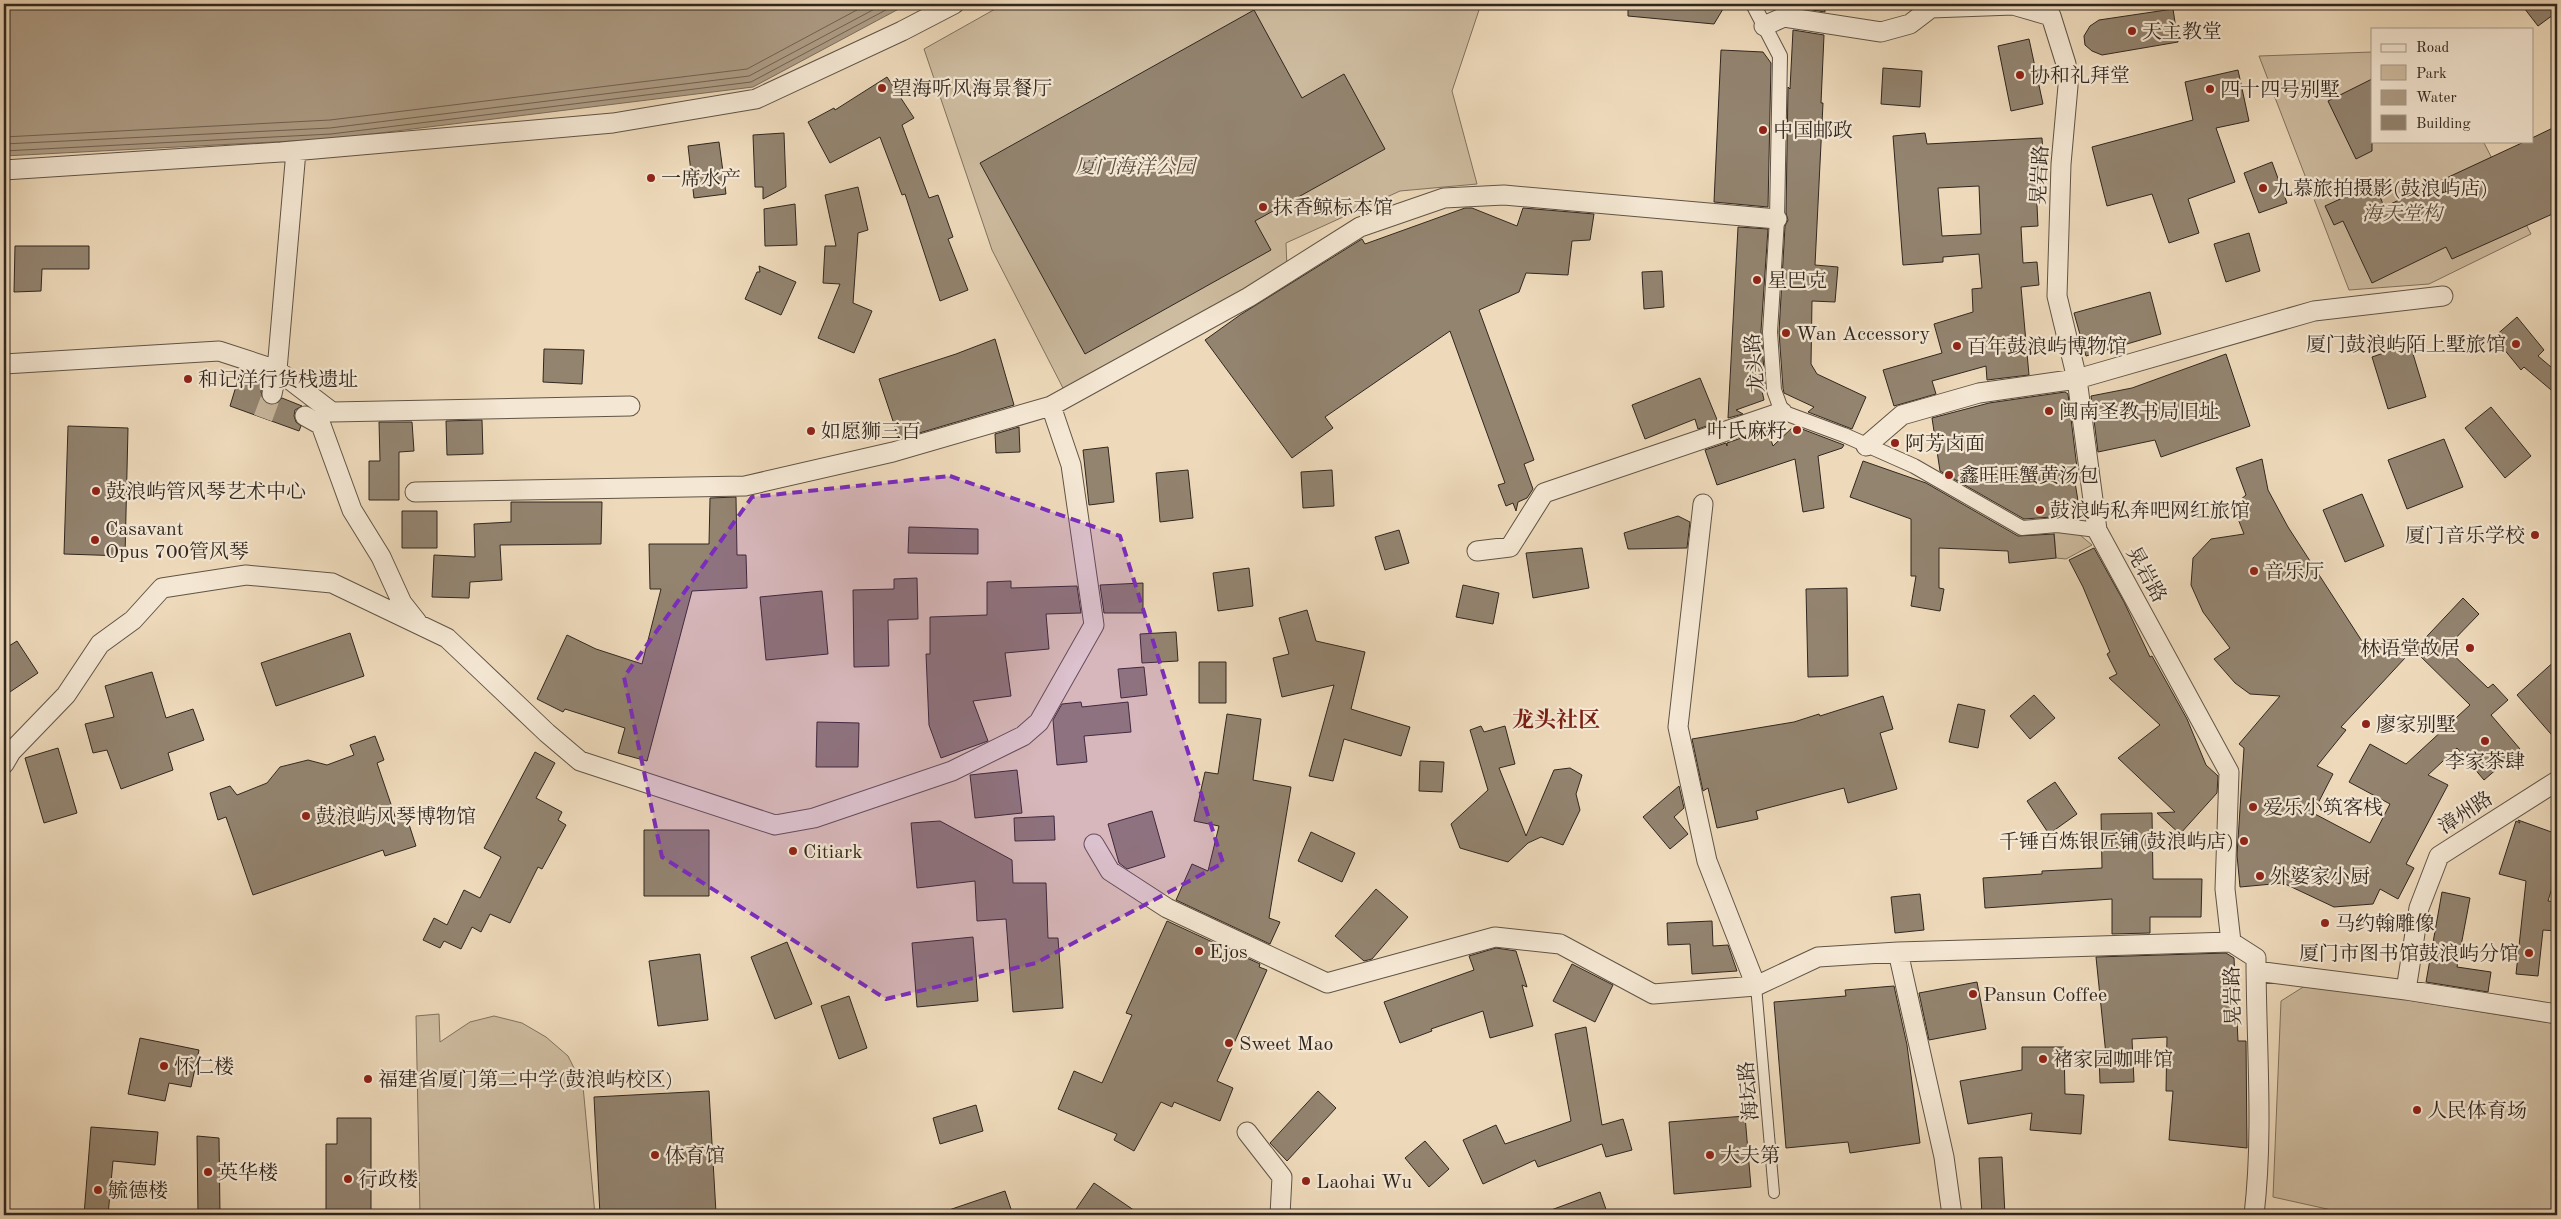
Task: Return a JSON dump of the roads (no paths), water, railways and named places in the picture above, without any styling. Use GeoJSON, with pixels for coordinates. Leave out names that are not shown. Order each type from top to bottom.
{"type":"FeatureCollection","features":[{"type":"Feature","properties":{"kind":"street"},"geometry":{"type":"LineString","coordinates":[[4,170],[296,151],[612,123],[756,99],[902,31],[954,4]]}},
{"type":"Feature","properties":{"kind":"street","name":"龙头路"},"geometry":{"type":"LineString","coordinates":[[1753,4],[1780,56],[1777,219],[1770,332],[1774,390],[1782,412],[1914,466],[2022,528],[2057,525],[2097,530]]}},
{"type":"Feature","properties":{"kind":"street","name":"晃岩路"},"geometry":{"type":"LineString","coordinates":[[1764,26],[1784,17],[1881,32],[1910,24],[1930,8],[2013,4],[2051,16],[2066,64],[2068,86],[2061,164],[2057,296],[2077,379],[2097,530],[2229,772],[2225,889],[2231,942],[2256,958],[2258,1090],[2254,1215]]}},
{"type":"Feature","properties":{"kind":"street"},"geometry":{"type":"LineString","coordinates":[[272,394],[277,370],[296,151]]}},
{"type":"Feature","properties":{"kind":"street"},"geometry":{"type":"LineString","coordinates":[[414,492],[744,486],[893,452],[1051,406],[1249,297],[1360,227],[1444,198],[1504,195],[1777,219]]}},
{"type":"Feature","properties":{"kind":"street"},"geometry":{"type":"LineString","coordinates":[[1866,446],[1902,415],[1979,393],[2077,379],[2314,312],[2443,296]]}},
{"type":"Feature","properties":{"kind":"street"},"geometry":{"type":"LineString","coordinates":[[4,364],[219,351],[277,370],[332,412],[630,406]]}},
{"type":"Feature","properties":{"kind":"street"},"geometry":{"type":"LineString","coordinates":[[4,764],[11,752],[66,695],[100,644],[133,620],[162,588],[246,574],[332,583],[446,638],[580,761],[775,825],[814,818],[952,771],[1023,736],[1039,722],[1094,625],[1071,465],[1051,406]]}},
{"type":"Feature","properties":{"kind":"street"},"geometry":{"type":"LineString","coordinates":[[1477,551],[1510,547],[1544,493],[1782,412]]}},
{"type":"Feature","properties":{"kind":"street"},"geometry":{"type":"LineString","coordinates":[[305,416],[321,425],[352,510],[381,557],[402,603],[419,625]]}},
{"type":"Feature","properties":{"kind":"street"},"geometry":{"type":"LineString","coordinates":[[1703,504],[1678,727],[1707,861],[1756,986]]}},
{"type":"Feature","properties":{"kind":"street","name":"漳州路"},"geometry":{"type":"LineString","coordinates":[[2406,990],[2419,908],[2439,856],[2557,781]]}},
{"type":"Feature","properties":{"kind":"street"},"geometry":{"type":"LineString","coordinates":[[1094,844],[1110,871],[1153,900],[1327,983],[1495,937],[1560,944],[1653,994],[1756,986],[1818,957],[1898,952],[2231,942]]}},
{"type":"Feature","properties":{"kind":"street"},"geometry":{"type":"LineString","coordinates":[[1898,952],[1944,1157],[1952,1215]]}},
{"type":"Feature","properties":{"kind":"street"},"geometry":{"type":"LineString","coordinates":[[2256,971],[2406,990],[2557,1014]]}},
{"type":"Feature","properties":{"kind":"street"},"geometry":{"type":"LineString","coordinates":[[1247,1132],[1282,1177],[1280,1215]]}},
{"type":"Feature","properties":{"kind":"lane","name":"海坛路"},"geometry":{"type":"LineString","coordinates":[[1756,986],[1774,1193]]}},
{"type":"Feature","properties":{"kind":"water"},"geometry":{"type":"Polygon","coordinates":[[[4,4],[908,4],[753,87],[331,139],[4,156],[4,4]]]}},
{"type":"Feature","properties":{"kind":"tunnel"},"geometry":{"type":"LineString","coordinates":[[263,418],[272,394]]}},
{"type":"Feature","properties":{"kind":"place","name":"天主教堂"},"geometry":{"type":"Point","coordinates":[2132,31]}},
{"type":"Feature","properties":{"kind":"place","name":"协和礼拜堂"},"geometry":{"type":"Point","coordinates":[2020,75]}},
{"type":"Feature","properties":{"kind":"place","name":"望海听风海景餐厅"},"geometry":{"type":"Point","coordinates":[882,88]}},
{"type":"Feature","properties":{"kind":"place","name":"四十四号别墅"},"geometry":{"type":"Point","coordinates":[2210,89]}},
{"type":"Feature","properties":{"kind":"place","name":"中国邮政"},"geometry":{"type":"Point","coordinates":[1763,130]}},
{"type":"Feature","properties":{"kind":"place","name":"一席水产"},"geometry":{"type":"Point","coordinates":[651,178]}},
{"type":"Feature","properties":{"kind":"place","name":"九慕旅拍摄影(鼓浪屿店)"},"geometry":{"type":"Point","coordinates":[2263,188]}},
{"type":"Feature","properties":{"kind":"place","name":"抹香鲸标本馆"},"geometry":{"type":"Point","coordinates":[1263,207]}},
{"type":"Feature","properties":{"kind":"place","name":"星巴克"},"geometry":{"type":"Point","coordinates":[1757,280]}},
{"type":"Feature","properties":{"kind":"place","name":"Wan Accessory"},"geometry":{"type":"Point","coordinates":[1786,333]}},
{"type":"Feature","properties":{"kind":"place","name":"厦门鼓浪屿陌上墅旅馆"},"geometry":{"type":"Point","coordinates":[2516,344]}},
{"type":"Feature","properties":{"kind":"place","name":"百年鼓浪屿博物馆"},"geometry":{"type":"Point","coordinates":[1957,346]}},
{"type":"Feature","properties":{"kind":"place","name":"和记洋行货栈遗址"},"geometry":{"type":"Point","coordinates":[188,379]}},
{"type":"Feature","properties":{"kind":"place","name":"闽南圣教书局旧址"},"geometry":{"type":"Point","coordinates":[2049,411]}},
{"type":"Feature","properties":{"kind":"place","name":"叶氏麻籽"},"geometry":{"type":"Point","coordinates":[1797,430]}},
{"type":"Feature","properties":{"kind":"place","name":"如愿狮三百"},"geometry":{"type":"Point","coordinates":[811,431]}},
{"type":"Feature","properties":{"kind":"place","name":"阿芳卤面"},"geometry":{"type":"Point","coordinates":[1895,443]}},
{"type":"Feature","properties":{"kind":"place","name":"鑫旺旺蟹黄汤包"},"geometry":{"type":"Point","coordinates":[1949,475]}},
{"type":"Feature","properties":{"kind":"place","name":"鼓浪屿管风琴艺术中心"},"geometry":{"type":"Point","coordinates":[96,491]}},
{"type":"Feature","properties":{"kind":"place","name":"鼓浪屿私奔吧网红旅馆"},"geometry":{"type":"Point","coordinates":[2040,510]}},
{"type":"Feature","properties":{"kind":"place","name":"厦门音乐学校"},"geometry":{"type":"Point","coordinates":[2535,535]}},
{"type":"Feature","properties":{"kind":"place","name":"Casavant Opus 700管风琴"},"geometry":{"type":"Point","coordinates":[95,540]}},
{"type":"Feature","properties":{"kind":"place","name":"音乐厅"},"geometry":{"type":"Point","coordinates":[2254,571]}},
{"type":"Feature","properties":{"kind":"place","name":"林语堂故居"},"geometry":{"type":"Point","coordinates":[2470,648]}},
{"type":"Feature","properties":{"kind":"place","name":"廖家别墅"},"geometry":{"type":"Point","coordinates":[2366,724]}},
{"type":"Feature","properties":{"kind":"place","name":"李家茶肆"},"geometry":{"type":"Point","coordinates":[2485,741]}},
{"type":"Feature","properties":{"kind":"place","name":"爱乐小筑客栈"},"geometry":{"type":"Point","coordinates":[2253,807]}},
{"type":"Feature","properties":{"kind":"place","name":"鼓浪屿风琴博物馆"},"geometry":{"type":"Point","coordinates":[306,816]}},
{"type":"Feature","properties":{"kind":"place","name":"千锤百炼银匠铺(鼓浪屿店)"},"geometry":{"type":"Point","coordinates":[2244,841]}},
{"type":"Feature","properties":{"kind":"place","name":"Citiark"},"geometry":{"type":"Point","coordinates":[793,851]}},
{"type":"Feature","properties":{"kind":"place","name":"外婆家小厨"},"geometry":{"type":"Point","coordinates":[2260,876]}},
{"type":"Feature","properties":{"kind":"place","name":"马约翰雕像"},"geometry":{"type":"Point","coordinates":[2325,923]}},
{"type":"Feature","properties":{"kind":"place","name":"Ejos"},"geometry":{"type":"Point","coordinates":[1199,951]}},
{"type":"Feature","properties":{"kind":"place","name":"厦门市图书馆鼓浪屿分馆"},"geometry":{"type":"Point","coordinates":[2529,953]}},
{"type":"Feature","properties":{"kind":"place","name":"Pansun Coffee"},"geometry":{"type":"Point","coordinates":[1973,994]}},
{"type":"Feature","properties":{"kind":"place","name":"Sweet Mao"},"geometry":{"type":"Point","coordinates":[1229,1043]}},
{"type":"Feature","properties":{"kind":"place","name":"褚家园咖啡馆"},"geometry":{"type":"Point","coordinates":[2043,1059]}},
{"type":"Feature","properties":{"kind":"place","name":"怀仁楼"},"geometry":{"type":"Point","coordinates":[164,1066]}},
{"type":"Feature","properties":{"kind":"place","name":"福建省厦门第二中学(鼓浪屿校区)"},"geometry":{"type":"Point","coordinates":[368,1079]}},
{"type":"Feature","properties":{"kind":"place","name":"人民体育场"},"geometry":{"type":"Point","coordinates":[2417,1110]}},
{"type":"Feature","properties":{"kind":"place","name":"体育馆"},"geometry":{"type":"Point","coordinates":[655,1155]}},
{"type":"Feature","properties":{"kind":"place","name":"大夫第"},"geometry":{"type":"Point","coordinates":[1710,1155]}},
{"type":"Feature","properties":{"kind":"place","name":"英华楼"},"geometry":{"type":"Point","coordinates":[208,1172]}},
{"type":"Feature","properties":{"kind":"place","name":"行政楼"},"geometry":{"type":"Point","coordinates":[348,1179]}},
{"type":"Feature","properties":{"kind":"place","name":"Laohai Wu"},"geometry":{"type":"Point","coordinates":[1306,1181]}},
{"type":"Feature","properties":{"kind":"place","name":"毓德楼"},"geometry":{"type":"Point","coordinates":[98,1190]}},
{"type":"Feature","properties":{"kind":"district","name":"龙头社区"},"geometry":{"type":"Point","coordinates":[1556,719]}},
{"type":"Feature","properties":{"kind":"park label","name":"厦门海洋公园"},"geometry":{"type":"Point","coordinates":[1135,166]}},
{"type":"Feature","properties":{"kind":"park label","name":"海天堂构"},"geometry":{"type":"Point","coordinates":[2402,213]}}]}
